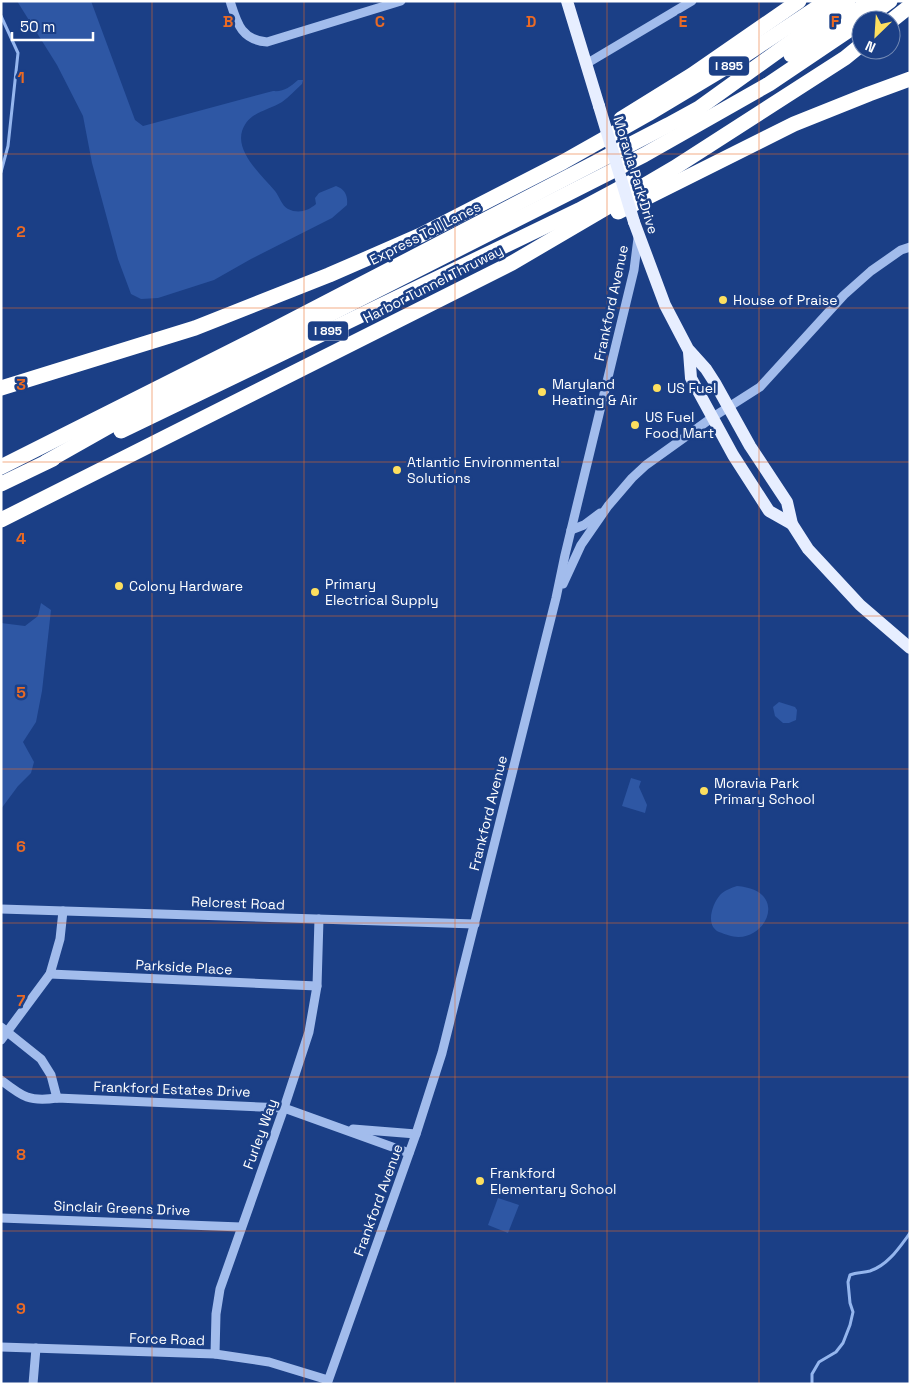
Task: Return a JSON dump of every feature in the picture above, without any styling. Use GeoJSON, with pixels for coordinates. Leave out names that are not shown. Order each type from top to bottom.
{"type":"FeatureCollection","features":[{"type":"Feature","properties":{"kind":"highway"},"geometry":{"type":"LineString","coordinates":[[528,180],[555,158],[692,75],[799,1]]}},
{"type":"Feature","properties":{"kind":"highway","name":"I 895"},"geometry":{"type":"LineString","coordinates":[[1,388],[196,328],[329,275],[421,235],[528,180],[665,104],[750,52],[827,1]]}},
{"type":"Feature","properties":{"kind":"highway","name":"Express Toll Lanes"},"geometry":{"type":"LineString","coordinates":[[1,467],[500,213],[699,108],[848,1]]}},
{"type":"Feature","properties":{"kind":"highway"},"geometry":{"type":"LineString","coordinates":[[699,108],[725,97],[757,78],[871,1]]}},
{"type":"Feature","properties":{"kind":"highway"},"geometry":{"type":"LineString","coordinates":[[878,10],[890,1]]}},
{"type":"Feature","properties":{"kind":"highway"},"geometry":{"type":"LineString","coordinates":[[46,462],[115,423],[659,147],[769,84],[851,29]]}},
{"type":"Feature","properties":{"kind":"highway","name":"Harbor Tunnel Thruway"},"geometry":{"type":"LineString","coordinates":[[1,520],[512,263],[674,168],[851,53]]}},
{"type":"Feature","properties":{"kind":"highway"},"geometry":{"type":"LineString","coordinates":[[512,263],[654,195],[794,124],[910,79]]}},
{"type":"Feature","properties":{"kind":"highway","name":"I 895"},"geometry":{"type":"LineString","coordinates":[[1,484],[46,462],[128,428],[578,210],[762,112]]}},
{"type":"Feature","properties":{"kind":"main road","name":"Moravia Park Drive"},"geometry":{"type":"LineString","coordinates":[[567,1],[638,237],[665,305],[689,352],[706,369],[729,406],[750,446],[787,502],[792,524],[808,549],[860,605],[910,648]]}},
{"type":"Feature","properties":{"kind":"main road","name":"Moravia Park Drive"},"geometry":{"type":"LineString","coordinates":[[689,352],[691,378],[733,455],[769,511],[792,524]]}},
{"type":"Feature","properties":{"kind":"street"},"geometry":{"type":"LineString","coordinates":[[230,1],[239,25],[245,34],[256,40],[267,42],[401,1]]}},
{"type":"Feature","properties":{"kind":"street"},"geometry":{"type":"LineString","coordinates":[[586,64],[692,1]]}},
{"type":"Feature","properties":{"kind":"street","name":"Frankford Avenue"},"geometry":{"type":"LineString","coordinates":[[328,1382],[416,1134],[442,1053],[556,598],[634,270],[638,237]]}},
{"type":"Feature","properties":{"kind":"street"},"geometry":{"type":"LineString","coordinates":[[556,598],[582,545],[608,506],[632,478],[646,465],[713,417],[760,387],[844,295],[871,270],[906,248]]}},
{"type":"Feature","properties":{"kind":"street"},"geometry":{"type":"LineString","coordinates":[[571,530],[584,524],[608,506]]}},
{"type":"Feature","properties":{"kind":"street","name":"Relcrest Road"},"geometry":{"type":"LineString","coordinates":[[1,909],[475,924]]}},
{"type":"Feature","properties":{"kind":"street"},"geometry":{"type":"LineString","coordinates":[[1,1040],[4,1030],[50,974],[59,944],[63,911]]}},
{"type":"Feature","properties":{"kind":"street","name":"Furley Way"},"geometry":{"type":"LineString","coordinates":[[215,1354],[218,1296],[305,1048],[317,986],[319,919]]}},
{"type":"Feature","properties":{"kind":"street","name":"Parkside Place"},"geometry":{"type":"LineString","coordinates":[[50,974],[317,986]]}},
{"type":"Feature","properties":{"kind":"street"},"geometry":{"type":"LineString","coordinates":[[4,1030],[41,1059],[51,1075],[57,1098]]}},
{"type":"Feature","properties":{"kind":"street","name":"Frankford Estates Drive"},"geometry":{"type":"LineString","coordinates":[[1,1080],[18,1093],[30,1099],[40,1100],[57,1098],[284,1108],[409,1153]]}},
{"type":"Feature","properties":{"kind":"street","name":"Frankford Estates Drive"},"geometry":{"type":"LineString","coordinates":[[343,1128],[416,1134]]}},
{"type":"Feature","properties":{"kind":"street","name":"Sinclair Greens Drive"},"geometry":{"type":"LineString","coordinates":[[1,1218],[241,1226]]}},
{"type":"Feature","properties":{"kind":"street","name":"Force Road"},"geometry":{"type":"LineString","coordinates":[[1,1347],[215,1354],[269,1362],[328,1382]]}},
{"type":"Feature","properties":{"kind":"street"},"geometry":{"type":"LineString","coordinates":[[33,1384],[36,1348]]}},
{"type":"Feature","properties":{"kind":"shaded area"},"geometry":{"type":"Polygon","coordinates":[[[17,1],[91,1],[135,120],[143,126],[273,91],[284,90],[298,80],[303,80],[302,84],[282,102],[249,119],[242,132],[241,141],[244,150],[248,159],[275,191],[286,208],[292,211],[303,211],[310,208],[316,204],[315,198],[319,193],[336,186],[345,193],[347,205],[332,218],[214,280],[158,298],[141,299],[131,294],[118,259],[92,163],[83,116],[57,65],[17,1]]]}},
{"type":"Feature","properties":{"kind":"shaded area"},"geometry":{"type":"Polygon","coordinates":[[[41,603],[51,610],[42,691],[36,722],[23,742],[34,762],[31,773],[18,786],[1,809],[1,623],[25,626],[38,616],[41,603]]]}},
{"type":"Feature","properties":{"kind":"shaded area"},"geometry":{"type":"Polygon","coordinates":[[[779,702],[795,707],[797,710],[796,720],[783,723],[775,716],[773,707],[779,702]]]}},
{"type":"Feature","properties":{"kind":"shaded area"},"geometry":{"type":"Polygon","coordinates":[[[631,778],[641,781],[639,787],[647,805],[645,813],[622,806],[631,778]]]}},
{"type":"Feature","properties":{"kind":"shaded area"},"geometry":{"type":"Polygon","coordinates":[[[737,886],[753,889],[763,896],[768,904],[768,913],[758,930],[749,935],[738,937],[719,932],[712,925],[711,920],[712,909],[720,895],[726,890],[737,886]]]}},
{"type":"Feature","properties":{"kind":"shaded area"},"geometry":{"type":"Polygon","coordinates":[[[498,1198],[519,1205],[508,1233],[488,1225],[498,1198]]]}},
{"type":"Feature","properties":{"kind":"waterway"},"geometry":{"type":"LineString","coordinates":[[1,16],[18,53],[8,146],[1,172]]}},
{"type":"Feature","properties":{"kind":"waterway"},"geometry":{"type":"LineString","coordinates":[[812,1384],[812,1374],[819,1362],[836,1352],[843,1343],[850,1325],[853,1312],[848,1282],[850,1275],[870,1271],[882,1265],[893,1255],[910,1233]]}},
{"type":"Feature","properties":{"kind":"place","name":"House of Praise"},"geometry":{"type":"Point","coordinates":[723,300]}},
{"type":"Feature","properties":{"kind":"place","name":"US Fuel"},"geometry":{"type":"Point","coordinates":[657,388]}},
{"type":"Feature","properties":{"kind":"place","name":"Maryland Heating & Air"},"geometry":{"type":"Point","coordinates":[542,392]}},
{"type":"Feature","properties":{"kind":"place","name":"US Fuel Food Mart"},"geometry":{"type":"Point","coordinates":[635,425]}},
{"type":"Feature","properties":{"kind":"place","name":"Atlantic Environmental Solutions"},"geometry":{"type":"Point","coordinates":[397,470]}},
{"type":"Feature","properties":{"kind":"place","name":"Colony Hardware"},"geometry":{"type":"Point","coordinates":[119,586]}},
{"type":"Feature","properties":{"kind":"place","name":"Primary Electrical Supply"},"geometry":{"type":"Point","coordinates":[315,592]}},
{"type":"Feature","properties":{"kind":"place","name":"Moravia Park Primary School"},"geometry":{"type":"Point","coordinates":[704,791]}},
{"type":"Feature","properties":{"kind":"place","name":"Frankford Elementary School"},"geometry":{"type":"Point","coordinates":[480,1181]}}]}
